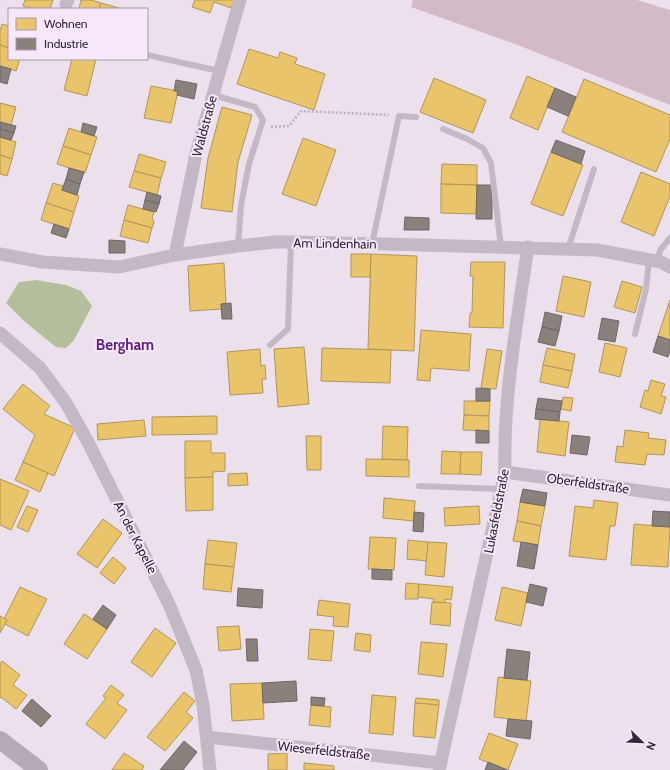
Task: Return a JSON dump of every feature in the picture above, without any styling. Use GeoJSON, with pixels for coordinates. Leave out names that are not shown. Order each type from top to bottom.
{"type":"FeatureCollection","features":[{"type":"Feature","properties":{"kind":"main road"},"geometry":{"type":"LineString","coordinates":[[0,740],[39,770]]}},
{"type":"Feature","properties":{"kind":"street","name":"Waldstraße"},"geometry":{"type":"LineString","coordinates":[[175,255],[196,154],[240,0]]}},
{"type":"Feature","properties":{"kind":"street","name":"Am Lindenhain"},"geometry":{"type":"LineString","coordinates":[[0,254],[42,262],[119,267],[175,255],[238,246],[275,242],[291,242],[597,250],[652,260],[670,267]]}},
{"type":"Feature","properties":{"kind":"street","name":"Lukasfeldstraße"},"geometry":{"type":"LineString","coordinates":[[440,766],[505,472],[504,441],[512,358],[528,248]]}},
{"type":"Feature","properties":{"kind":"street","name":"An der Kapelle"},"geometry":{"type":"LineString","coordinates":[[0,333],[40,368],[66,403],[88,442],[169,604],[196,670],[204,705],[210,770]]}},
{"type":"Feature","properties":{"kind":"street","name":"Oberfeldstraße"},"geometry":{"type":"LineString","coordinates":[[505,472],[670,494]]}},
{"type":"Feature","properties":{"kind":"street","name":"Wieserfeldstraße"},"geometry":{"type":"LineString","coordinates":[[208,737],[440,766]]}},
{"type":"Feature","properties":{"kind":"lane"},"geometry":{"type":"LineString","coordinates":[[148,55],[220,71]]}},
{"type":"Feature","properties":{"kind":"lane"},"geometry":{"type":"LineString","coordinates":[[212,95],[255,107],[263,120],[249,164],[241,205],[238,246]]}},
{"type":"Feature","properties":{"kind":"lane"},"geometry":{"type":"LineString","coordinates":[[372,244],[399,116],[416,118]]}},
{"type":"Feature","properties":{"kind":"lane"},"geometry":{"type":"LineString","coordinates":[[443,129],[467,139],[483,148],[491,163],[500,247]]}},
{"type":"Feature","properties":{"kind":"lane"},"geometry":{"type":"LineString","coordinates":[[568,249],[594,169]]}},
{"type":"Feature","properties":{"kind":"lane"},"geometry":{"type":"LineString","coordinates":[[635,334],[652,260],[670,238]]}},
{"type":"Feature","properties":{"kind":"lane"},"geometry":{"type":"LineString","coordinates":[[270,344],[288,329],[291,242]]}},
{"type":"Feature","properties":{"kind":"lane"},"geometry":{"type":"LineString","coordinates":[[419,486],[502,489]]}},
{"type":"Feature","properties":{"kind":"path"},"geometry":{"type":"LineString","coordinates":[[260,128],[289,126],[302,111],[399,116]]}},
{"type":"Feature","properties":{"kind":"shaded area"},"geometry":{"type":"Polygon","coordinates":[[[413,0],[637,0],[670,10],[670,105],[515,44],[411,7],[413,0]]]}},
{"type":"Feature","properties":{"kind":"shaded area"},"geometry":{"type":"Polygon","coordinates":[[[36,280],[66,285],[81,291],[92,306],[74,340],[66,348],[56,347],[24,321],[6,303],[19,282],[36,280]]]}},
{"type":"Feature","properties":{"kind":"building: Wohnen"},"geometry":{"type":"Polygon","coordinates":[[[25,0],[53,0],[50,8],[30,8],[23,6],[25,0]]]}},
{"type":"Feature","properties":{"kind":"building: Wohnen"},"geometry":{"type":"Polygon","coordinates":[[[81,0],[91,0],[101,3],[99,8],[79,8],[81,0]]]}},
{"type":"Feature","properties":{"kind":"building: Wohnen"},"geometry":{"type":"Polygon","coordinates":[[[195,0],[234,0],[231,8],[214,2],[210,13],[192,7],[195,0]]]}},
{"type":"Feature","properties":{"kind":"building: Wohnen"},"geometry":{"type":"Polygon","coordinates":[[[101,3],[119,8],[99,8],[101,3]]]}},
{"type":"Feature","properties":{"kind":"building: Wohnen"},"geometry":{"type":"Polygon","coordinates":[[[2,24],[8,26],[8,48],[0,45],[0,31],[2,24]]]}},
{"type":"Feature","properties":{"kind":"building: Wohnen"},"geometry":{"type":"Polygon","coordinates":[[[0,45],[8,48],[8,60],[20,60],[16,71],[0,66],[0,45]]]}},
{"type":"Feature","properties":{"kind":"building: Wohnen"},"geometry":{"type":"Polygon","coordinates":[[[249,49],[278,58],[280,52],[297,58],[295,64],[325,74],[314,110],[237,84],[249,49]]]}},
{"type":"Feature","properties":{"kind":"building: Wohnen"},"geometry":{"type":"Polygon","coordinates":[[[72,60],[96,60],[87,96],[64,90],[72,60]]]}},
{"type":"Feature","properties":{"kind":"building: Wohnen"},"geometry":{"type":"Polygon","coordinates":[[[527,76],[555,88],[538,130],[510,118],[527,76]]]}},
{"type":"Feature","properties":{"kind":"building: Wohnen"},"geometry":{"type":"Polygon","coordinates":[[[434,78],[486,100],[473,133],[420,112],[434,78]]]}},
{"type":"Feature","properties":{"kind":"building: Wohnen"},"geometry":{"type":"Polygon","coordinates":[[[584,79],[670,115],[670,139],[656,172],[562,132],[584,79]]]}},
{"type":"Feature","properties":{"kind":"building: Wohnen"},"geometry":{"type":"Polygon","coordinates":[[[151,86],[178,91],[171,123],[144,118],[151,86]]]}},
{"type":"Feature","properties":{"kind":"building: Wohnen"},"geometry":{"type":"Polygon","coordinates":[[[0,103],[16,107],[11,125],[0,122],[0,103]]]}},
{"type":"Feature","properties":{"kind":"building: Wohnen"},"geometry":{"type":"Polygon","coordinates":[[[222,107],[252,115],[238,162],[232,212],[201,208],[208,158],[222,107]]]}},
{"type":"Feature","properties":{"kind":"building: Wohnen"},"geometry":{"type":"Polygon","coordinates":[[[69,128],[97,137],[91,155],[63,146],[69,128]]]}},
{"type":"Feature","properties":{"kind":"building: Wohnen"},"geometry":{"type":"Polygon","coordinates":[[[0,137],[16,142],[12,159],[0,155],[0,137]]]}},
{"type":"Feature","properties":{"kind":"building: Wohnen"},"geometry":{"type":"Polygon","coordinates":[[[303,138],[336,150],[316,206],[282,194],[303,138]]]}},
{"type":"Feature","properties":{"kind":"building: Wohnen"},"geometry":{"type":"Polygon","coordinates":[[[63,146],[91,155],[85,173],[57,164],[63,146]]]}},
{"type":"Feature","properties":{"kind":"building: Wohnen"},"geometry":{"type":"Polygon","coordinates":[[[551,152],[583,165],[563,216],[531,204],[551,152]]]}},
{"type":"Feature","properties":{"kind":"building: Wohnen"},"geometry":{"type":"Polygon","coordinates":[[[139,154],[166,162],[161,178],[134,171],[139,154]]]}},
{"type":"Feature","properties":{"kind":"building: Wohnen"},"geometry":{"type":"Polygon","coordinates":[[[0,155],[12,159],[7,176],[0,174],[0,155]]]}},
{"type":"Feature","properties":{"kind":"building: Wohnen"},"geometry":{"type":"Polygon","coordinates":[[[442,164],[477,165],[477,185],[441,184],[442,164]]]}},
{"type":"Feature","properties":{"kind":"building: Wohnen"},"geometry":{"type":"Polygon","coordinates":[[[134,171],[161,178],[157,195],[129,187],[134,171]]]}},
{"type":"Feature","properties":{"kind":"building: Wohnen"},"geometry":{"type":"Polygon","coordinates":[[[641,172],[670,184],[670,196],[654,236],[621,222],[641,172]]]}},
{"type":"Feature","properties":{"kind":"building: Wohnen"},"geometry":{"type":"Polygon","coordinates":[[[53,183],[63,186],[62,190],[79,196],[74,212],[46,203],[53,183]]]}},
{"type":"Feature","properties":{"kind":"building: Wohnen"},"geometry":{"type":"Polygon","coordinates":[[[441,184],[477,185],[476,214],[441,213],[441,184]]]}},
{"type":"Feature","properties":{"kind":"building: Wohnen"},"geometry":{"type":"Polygon","coordinates":[[[46,203],[74,212],[69,229],[41,220],[46,203]]]}},
{"type":"Feature","properties":{"kind":"building: Wohnen"},"geometry":{"type":"Polygon","coordinates":[[[128,205],[154,212],[152,218],[154,223],[152,228],[124,220],[128,205]]]}},
{"type":"Feature","properties":{"kind":"building: Wohnen"},"geometry":{"type":"Polygon","coordinates":[[[124,220],[152,228],[148,243],[120,236],[124,220]]]}},
{"type":"Feature","properties":{"kind":"building: Wohnen"},"geometry":{"type":"Polygon","coordinates":[[[351,254],[371,254],[370,277],[351,277],[351,254]]]}},
{"type":"Feature","properties":{"kind":"building: Wohnen"},"geometry":{"type":"Polygon","coordinates":[[[371,254],[417,256],[414,351],[368,349],[371,254]]]}},
{"type":"Feature","properties":{"kind":"building: Wohnen"},"geometry":{"type":"Polygon","coordinates":[[[471,262],[505,262],[503,328],[469,327],[470,313],[472,313],[473,276],[470,276],[471,262]]]}},
{"type":"Feature","properties":{"kind":"building: Wohnen"},"geometry":{"type":"Polygon","coordinates":[[[224,263],[226,303],[221,304],[222,309],[190,311],[188,266],[224,263]]]}},
{"type":"Feature","properties":{"kind":"building: Wohnen"},"geometry":{"type":"Polygon","coordinates":[[[563,276],[591,282],[584,317],[556,311],[563,276]]]}},
{"type":"Feature","properties":{"kind":"building: Wohnen"},"geometry":{"type":"Polygon","coordinates":[[[622,281],[642,287],[635,313],[614,307],[622,281]]]}},
{"type":"Feature","properties":{"kind":"building: Wohnen"},"geometry":{"type":"Polygon","coordinates":[[[670,300],[670,340],[658,336],[670,300]]]}},
{"type":"Feature","properties":{"kind":"building: Wohnen"},"geometry":{"type":"Polygon","coordinates":[[[421,330],[471,334],[469,371],[431,368],[430,381],[417,380],[421,330]]]}},
{"type":"Feature","properties":{"kind":"building: Wohnen"},"geometry":{"type":"Polygon","coordinates":[[[605,343],[627,348],[620,377],[599,372],[605,343]]]}},
{"type":"Feature","properties":{"kind":"building: Wohnen"},"geometry":{"type":"Polygon","coordinates":[[[304,347],[309,404],[278,407],[274,349],[304,347]]]}},
{"type":"Feature","properties":{"kind":"building: Wohnen"},"geometry":{"type":"Polygon","coordinates":[[[322,348],[391,350],[390,383],[321,381],[322,348]]]}},
{"type":"Feature","properties":{"kind":"building: Wohnen"},"geometry":{"type":"Polygon","coordinates":[[[547,348],[575,354],[572,371],[543,365],[547,348]]]}},
{"type":"Feature","properties":{"kind":"building: Wohnen"},"geometry":{"type":"Polygon","coordinates":[[[260,349],[261,366],[265,365],[266,379],[262,379],[263,393],[230,395],[227,352],[260,349]]]}},
{"type":"Feature","properties":{"kind":"building: Wohnen"},"geometry":{"type":"Polygon","coordinates":[[[487,349],[502,351],[496,389],[481,388],[487,349]]]}},
{"type":"Feature","properties":{"kind":"building: Wohnen"},"geometry":{"type":"Polygon","coordinates":[[[543,365],[572,371],[568,388],[540,382],[543,365]]]}},
{"type":"Feature","properties":{"kind":"building: Wohnen"},"geometry":{"type":"Polygon","coordinates":[[[651,380],[665,384],[661,396],[666,397],[661,414],[640,407],[645,390],[648,391],[651,380]]]}},
{"type":"Feature","properties":{"kind":"building: Wohnen"},"geometry":{"type":"Polygon","coordinates":[[[23,384],[50,406],[44,414],[75,428],[54,476],[23,462],[35,435],[3,409],[23,384]]]}},
{"type":"Feature","properties":{"kind":"building: Wohnen"},"geometry":{"type":"Polygon","coordinates":[[[563,397],[573,398],[571,411],[561,409],[563,397]]]}},
{"type":"Feature","properties":{"kind":"building: Wohnen"},"geometry":{"type":"Polygon","coordinates":[[[464,401],[490,401],[489,416],[464,415],[464,401]]]}},
{"type":"Feature","properties":{"kind":"building: Wohnen"},"geometry":{"type":"Polygon","coordinates":[[[464,415],[489,416],[489,431],[463,430],[464,415]]]}},
{"type":"Feature","properties":{"kind":"building: Wohnen"},"geometry":{"type":"Polygon","coordinates":[[[217,416],[217,434],[152,435],[152,417],[217,416]]]}},
{"type":"Feature","properties":{"kind":"building: Wohnen"},"geometry":{"type":"Polygon","coordinates":[[[540,419],[569,422],[565,456],[537,452],[540,419]]]}},
{"type":"Feature","properties":{"kind":"building: Wohnen"},"geometry":{"type":"Polygon","coordinates":[[[144,420],[146,436],[98,440],[97,424],[144,420]]]}},
{"type":"Feature","properties":{"kind":"building: Wohnen"},"geometry":{"type":"Polygon","coordinates":[[[383,426],[408,427],[407,460],[382,459],[383,426]]]}},
{"type":"Feature","properties":{"kind":"building: Wohnen"},"geometry":{"type":"Polygon","coordinates":[[[625,430],[649,433],[648,438],[666,440],[664,455],[647,454],[645,465],[615,462],[617,446],[623,447],[625,430]]]}},
{"type":"Feature","properties":{"kind":"building: Wohnen"},"geometry":{"type":"Polygon","coordinates":[[[306,436],[321,436],[321,470],[307,470],[306,436]]]}},
{"type":"Feature","properties":{"kind":"building: Wohnen"},"geometry":{"type":"Polygon","coordinates":[[[185,441],[211,441],[211,453],[225,453],[225,471],[213,472],[213,477],[185,478],[185,441]]]}},
{"type":"Feature","properties":{"kind":"building: Wohnen"},"geometry":{"type":"Polygon","coordinates":[[[442,451],[461,452],[460,474],[441,474],[442,451]]]}},
{"type":"Feature","properties":{"kind":"building: Wohnen"},"geometry":{"type":"Polygon","coordinates":[[[461,452],[482,452],[481,475],[460,474],[461,452]]]}},
{"type":"Feature","properties":{"kind":"building: Wohnen"},"geometry":{"type":"Polygon","coordinates":[[[366,459],[409,460],[409,477],[366,476],[366,459]]]}},
{"type":"Feature","properties":{"kind":"building: Wohnen"},"geometry":{"type":"Polygon","coordinates":[[[23,462],[48,473],[40,492],[15,480],[23,462]]]}},
{"type":"Feature","properties":{"kind":"building: Wohnen"},"geometry":{"type":"Polygon","coordinates":[[[247,473],[248,485],[228,486],[228,474],[247,473]]]}},
{"type":"Feature","properties":{"kind":"building: Wohnen"},"geometry":{"type":"Polygon","coordinates":[[[213,477],[213,510],[186,511],[185,478],[213,477]]]}},
{"type":"Feature","properties":{"kind":"building: Wohnen"},"geometry":{"type":"Polygon","coordinates":[[[0,479],[29,491],[11,530],[0,525],[0,479]]]}},
{"type":"Feature","properties":{"kind":"building: Wohnen"},"geometry":{"type":"Polygon","coordinates":[[[384,498],[415,501],[414,521],[383,518],[384,498]]]}},
{"type":"Feature","properties":{"kind":"building: Wohnen"},"geometry":{"type":"Polygon","coordinates":[[[594,500],[618,503],[615,526],[610,526],[606,560],[569,556],[575,506],[593,508],[594,500]]]}},
{"type":"Feature","properties":{"kind":"building: Wohnen"},"geometry":{"type":"Polygon","coordinates":[[[520,502],[545,506],[541,526],[517,521],[520,502]]]}},
{"type":"Feature","properties":{"kind":"building: Wohnen"},"geometry":{"type":"Polygon","coordinates":[[[27,506],[38,510],[28,532],[17,527],[27,506]]]}},
{"type":"Feature","properties":{"kind":"building: Wohnen"},"geometry":{"type":"Polygon","coordinates":[[[479,506],[480,524],[445,526],[444,508],[479,506]]]}},
{"type":"Feature","properties":{"kind":"building: Wohnen"},"geometry":{"type":"Polygon","coordinates":[[[103,519],[122,533],[97,568],[77,554],[103,519]]]}},
{"type":"Feature","properties":{"kind":"building: Wohnen"},"geometry":{"type":"Polygon","coordinates":[[[517,521],[541,526],[538,545],[513,541],[517,521]]]}},
{"type":"Feature","properties":{"kind":"building: Wohnen"},"geometry":{"type":"Polygon","coordinates":[[[634,524],[670,527],[668,567],[631,565],[634,524]]]}},
{"type":"Feature","properties":{"kind":"building: Wohnen"},"geometry":{"type":"Polygon","coordinates":[[[370,537],[396,538],[394,570],[368,569],[370,537]]]}},
{"type":"Feature","properties":{"kind":"building: Wohnen"},"geometry":{"type":"Polygon","coordinates":[[[208,540],[237,543],[234,567],[205,564],[208,540]]]}},
{"type":"Feature","properties":{"kind":"building: Wohnen"},"geometry":{"type":"Polygon","coordinates":[[[408,540],[428,542],[427,561],[407,559],[408,540]]]}},
{"type":"Feature","properties":{"kind":"building: Wohnen"},"geometry":{"type":"Polygon","coordinates":[[[428,542],[447,543],[444,577],[425,575],[428,542]]]}},
{"type":"Feature","properties":{"kind":"building: Wohnen"},"geometry":{"type":"Polygon","coordinates":[[[113,557],[126,568],[114,584],[100,573],[113,557]]]}},
{"type":"Feature","properties":{"kind":"building: Wohnen"},"geometry":{"type":"Polygon","coordinates":[[[205,564],[234,567],[231,592],[203,589],[205,564]]]}},
{"type":"Feature","properties":{"kind":"building: Wohnen"},"geometry":{"type":"Polygon","coordinates":[[[406,583],[419,584],[418,599],[405,599],[406,583]]]}},
{"type":"Feature","properties":{"kind":"building: Wohnen"},"geometry":{"type":"Polygon","coordinates":[[[419,584],[453,587],[451,600],[445,599],[445,603],[433,602],[434,599],[418,597],[419,584]]]}},
{"type":"Feature","properties":{"kind":"building: Wohnen"},"geometry":{"type":"Polygon","coordinates":[[[20,587],[47,599],[28,636],[5,624],[7,620],[4,619],[20,587]]]}},
{"type":"Feature","properties":{"kind":"building: Wohnen"},"geometry":{"type":"Polygon","coordinates":[[[502,587],[528,593],[521,626],[495,620],[502,587]]]}},
{"type":"Feature","properties":{"kind":"building: Wohnen"},"geometry":{"type":"Polygon","coordinates":[[[319,600],[350,604],[348,627],[333,626],[334,617],[317,615],[319,600]]]}},
{"type":"Feature","properties":{"kind":"building: Wohnen"},"geometry":{"type":"Polygon","coordinates":[[[432,602],[451,603],[450,626],[430,624],[432,602]]]}},
{"type":"Feature","properties":{"kind":"building: Wohnen"},"geometry":{"type":"Polygon","coordinates":[[[84,614],[107,629],[87,659],[64,644],[84,614]]]}},
{"type":"Feature","properties":{"kind":"building: Wohnen"},"geometry":{"type":"Polygon","coordinates":[[[0,616],[7,620],[0,633],[0,616]]]}},
{"type":"Feature","properties":{"kind":"building: Wohnen"},"geometry":{"type":"Polygon","coordinates":[[[239,626],[241,649],[219,651],[217,627],[239,626]]]}},
{"type":"Feature","properties":{"kind":"building: Wohnen"},"geometry":{"type":"Polygon","coordinates":[[[155,628],[176,643],[152,677],[131,662],[155,628]]]}},
{"type":"Feature","properties":{"kind":"building: Wohnen"},"geometry":{"type":"Polygon","coordinates":[[[310,629],[334,631],[331,661],[308,659],[310,629]]]}},
{"type":"Feature","properties":{"kind":"building: Wohnen"},"geometry":{"type":"Polygon","coordinates":[[[356,633],[371,635],[370,652],[354,650],[356,633]]]}},
{"type":"Feature","properties":{"kind":"building: Wohnen"},"geometry":{"type":"Polygon","coordinates":[[[421,642],[447,644],[443,677],[418,674],[421,642]]]}},
{"type":"Feature","properties":{"kind":"building: Wohnen"},"geometry":{"type":"Polygon","coordinates":[[[2,661],[20,675],[13,685],[27,695],[16,709],[1,697],[0,698],[0,665],[2,661]]]}},
{"type":"Feature","properties":{"kind":"building: Wohnen"},"geometry":{"type":"Polygon","coordinates":[[[498,677],[531,681],[526,721],[494,717],[498,677]]]}},
{"type":"Feature","properties":{"kind":"building: Wohnen"},"geometry":{"type":"Polygon","coordinates":[[[262,683],[264,719],[232,721],[230,684],[262,683]]]}},
{"type":"Feature","properties":{"kind":"building: Wohnen"},"geometry":{"type":"Polygon","coordinates":[[[111,685],[124,695],[117,703],[127,710],[105,739],[86,724],[106,698],[103,696],[111,685]]]}},
{"type":"Feature","properties":{"kind":"building: Wohnen"},"geometry":{"type":"Polygon","coordinates":[[[184,692],[195,701],[186,712],[193,718],[165,751],[147,737],[184,692]]]}},
{"type":"Feature","properties":{"kind":"building: Wohnen"},"geometry":{"type":"Polygon","coordinates":[[[372,695],[396,697],[393,735],[369,733],[372,695]]]}},
{"type":"Feature","properties":{"kind":"building: Wohnen"},"geometry":{"type":"Polygon","coordinates":[[[416,698],[439,700],[439,705],[415,703],[416,698]]]}},
{"type":"Feature","properties":{"kind":"building: Wohnen"},"geometry":{"type":"Polygon","coordinates":[[[415,703],[439,705],[435,738],[413,736],[415,703]]]}},
{"type":"Feature","properties":{"kind":"building: Wohnen"},"geometry":{"type":"Polygon","coordinates":[[[311,705],[331,707],[330,727],[309,725],[311,705]]]}},
{"type":"Feature","properties":{"kind":"building: Wohnen"},"geometry":{"type":"Polygon","coordinates":[[[489,733],[518,744],[508,770],[479,759],[489,733]]]}},
{"type":"Feature","properties":{"kind":"building: Wohnen"},"geometry":{"type":"Polygon","coordinates":[[[124,753],[144,766],[142,770],[112,770],[124,753]]]}},
{"type":"Feature","properties":{"kind":"building: Wohnen"},"geometry":{"type":"Polygon","coordinates":[[[287,753],[287,770],[268,770],[268,754],[287,753]]]}},
{"type":"Feature","properties":{"kind":"building: Wohnen"},"geometry":{"type":"Polygon","coordinates":[[[304,763],[334,766],[334,770],[304,770],[304,763]]]}},
{"type":"Feature","properties":{"kind":"building: Industrie"},"geometry":{"type":"Polygon","coordinates":[[[0,66],[11,69],[7,84],[0,82],[0,66]]]}},
{"type":"Feature","properties":{"kind":"building: Industrie"},"geometry":{"type":"Polygon","coordinates":[[[176,80],[197,84],[194,99],[177,95],[178,91],[174,91],[176,80]]]}},
{"type":"Feature","properties":{"kind":"building: Industrie"},"geometry":{"type":"Polygon","coordinates":[[[555,88],[576,97],[568,116],[547,107],[555,88]]]}},
{"type":"Feature","properties":{"kind":"building: Industrie"},"geometry":{"type":"Polygon","coordinates":[[[0,122],[16,126],[14,133],[0,129],[0,122]]]}},
{"type":"Feature","properties":{"kind":"building: Industrie"},"geometry":{"type":"Polygon","coordinates":[[[83,123],[97,127],[94,136],[81,132],[83,123]]]}},
{"type":"Feature","properties":{"kind":"building: Industrie"},"geometry":{"type":"Polygon","coordinates":[[[0,129],[14,133],[11,140],[0,137],[0,129]]]}},
{"type":"Feature","properties":{"kind":"building: Industrie"},"geometry":{"type":"Polygon","coordinates":[[[556,140],[585,151],[581,164],[551,152],[556,140]]]}},
{"type":"Feature","properties":{"kind":"building: Industrie"},"geometry":{"type":"Polygon","coordinates":[[[69,168],[84,172],[80,184],[66,179],[69,168]]]}},
{"type":"Feature","properties":{"kind":"building: Industrie"},"geometry":{"type":"Polygon","coordinates":[[[66,179],[80,184],[77,195],[62,190],[66,179]]]}},
{"type":"Feature","properties":{"kind":"building: Industrie"},"geometry":{"type":"Polygon","coordinates":[[[477,185],[492,185],[492,219],[476,219],[477,185]]]}},
{"type":"Feature","properties":{"kind":"building: Industrie"},"geometry":{"type":"Polygon","coordinates":[[[147,192],[161,196],[159,204],[145,200],[147,192]]]}},
{"type":"Feature","properties":{"kind":"building: Industrie"},"geometry":{"type":"Polygon","coordinates":[[[145,200],[159,204],[156,212],[143,209],[145,200]]]}},
{"type":"Feature","properties":{"kind":"building: Industrie"},"geometry":{"type":"Polygon","coordinates":[[[405,217],[429,218],[429,230],[404,230],[405,217]]]}},
{"type":"Feature","properties":{"kind":"building: Industrie"},"geometry":{"type":"Polygon","coordinates":[[[54,224],[69,229],[66,238],[51,233],[54,224]]]}},
{"type":"Feature","properties":{"kind":"building: Industrie"},"geometry":{"type":"Polygon","coordinates":[[[109,240],[125,241],[125,253],[109,253],[109,240]]]}},
{"type":"Feature","properties":{"kind":"building: Industrie"},"geometry":{"type":"Polygon","coordinates":[[[231,303],[232,319],[222,319],[221,304],[231,303]]]}},
{"type":"Feature","properties":{"kind":"building: Industrie"},"geometry":{"type":"Polygon","coordinates":[[[545,312],[562,316],[559,331],[542,327],[545,312]]]}},
{"type":"Feature","properties":{"kind":"building: Industrie"},"geometry":{"type":"Polygon","coordinates":[[[602,318],[619,321],[615,342],[598,339],[602,318]]]}},
{"type":"Feature","properties":{"kind":"building: Industrie"},"geometry":{"type":"Polygon","coordinates":[[[542,327],[559,331],[555,346],[538,342],[542,327]]]}},
{"type":"Feature","properties":{"kind":"building: Industrie"},"geometry":{"type":"Polygon","coordinates":[[[658,336],[670,340],[668,357],[653,352],[658,336]]]}},
{"type":"Feature","properties":{"kind":"building: Industrie"},"geometry":{"type":"Polygon","coordinates":[[[476,388],[490,389],[490,401],[476,401],[476,388]]]}},
{"type":"Feature","properties":{"kind":"building: Industrie"},"geometry":{"type":"Polygon","coordinates":[[[538,398],[562,401],[560,412],[536,409],[538,398]]]}},
{"type":"Feature","properties":{"kind":"building: Industrie"},"geometry":{"type":"Polygon","coordinates":[[[536,409],[560,412],[559,421],[535,419],[536,409]]]}},
{"type":"Feature","properties":{"kind":"building: Industrie"},"geometry":{"type":"Polygon","coordinates":[[[476,430],[489,431],[489,443],[476,443],[476,430]]]}},
{"type":"Feature","properties":{"kind":"building: Industrie"},"geometry":{"type":"Polygon","coordinates":[[[572,435],[590,437],[587,455],[570,453],[572,435]]]}},
{"type":"Feature","properties":{"kind":"building: Industrie"},"geometry":{"type":"Polygon","coordinates":[[[523,489],[547,493],[545,506],[520,502],[523,489]]]}},
{"type":"Feature","properties":{"kind":"building: Industrie"},"geometry":{"type":"Polygon","coordinates":[[[653,511],[670,512],[670,527],[652,526],[653,511]]]}},
{"type":"Feature","properties":{"kind":"building: Industrie"},"geometry":{"type":"Polygon","coordinates":[[[414,512],[424,513],[423,532],[413,531],[414,512]]]}},
{"type":"Feature","properties":{"kind":"building: Industrie"},"geometry":{"type":"Polygon","coordinates":[[[521,542],[538,545],[534,569],[517,566],[521,542]]]}},
{"type":"Feature","properties":{"kind":"building: Industrie"},"geometry":{"type":"Polygon","coordinates":[[[372,569],[392,570],[392,580],[372,579],[372,569]]]}},
{"type":"Feature","properties":{"kind":"building: Industrie"},"geometry":{"type":"Polygon","coordinates":[[[530,584],[547,588],[543,606],[526,602],[530,584]]]}},
{"type":"Feature","properties":{"kind":"building: Industrie"},"geometry":{"type":"Polygon","coordinates":[[[238,588],[263,590],[262,608],[237,606],[238,588]]]}},
{"type":"Feature","properties":{"kind":"building: Industrie"},"geometry":{"type":"Polygon","coordinates":[[[103,605],[116,615],[107,629],[93,619],[103,605]]]}},
{"type":"Feature","properties":{"kind":"building: Industrie"},"geometry":{"type":"Polygon","coordinates":[[[246,639],[257,639],[258,661],[247,661],[246,639]]]}},
{"type":"Feature","properties":{"kind":"building: Industrie"},"geometry":{"type":"Polygon","coordinates":[[[507,649],[530,652],[527,680],[504,678],[507,649]]]}},
{"type":"Feature","properties":{"kind":"building: Industrie"},"geometry":{"type":"Polygon","coordinates":[[[296,681],[297,701],[263,703],[262,683],[296,681]]]}},
{"type":"Feature","properties":{"kind":"building: Industrie"},"geometry":{"type":"Polygon","coordinates":[[[311,697],[325,698],[324,706],[311,705],[311,697]]]}},
{"type":"Feature","properties":{"kind":"building: Industrie"},"geometry":{"type":"Polygon","coordinates":[[[32,699],[51,716],[41,727],[22,711],[32,699]]]}},
{"type":"Feature","properties":{"kind":"building: Industrie"},"geometry":{"type":"Polygon","coordinates":[[[508,719],[532,721],[530,739],[506,736],[508,719]]]}},
{"type":"Feature","properties":{"kind":"building: Industrie"},"geometry":{"type":"Polygon","coordinates":[[[184,741],[197,752],[183,770],[160,770],[184,741]]]}},
{"type":"Feature","properties":{"kind":"building: Industrie"},"geometry":{"type":"Polygon","coordinates":[[[488,762],[507,770],[485,770],[488,762]]]}},
{"type":"Feature","properties":{"kind":"district","name":"Bergham"},"geometry":{"type":"Point","coordinates":[125,345]}}]}
